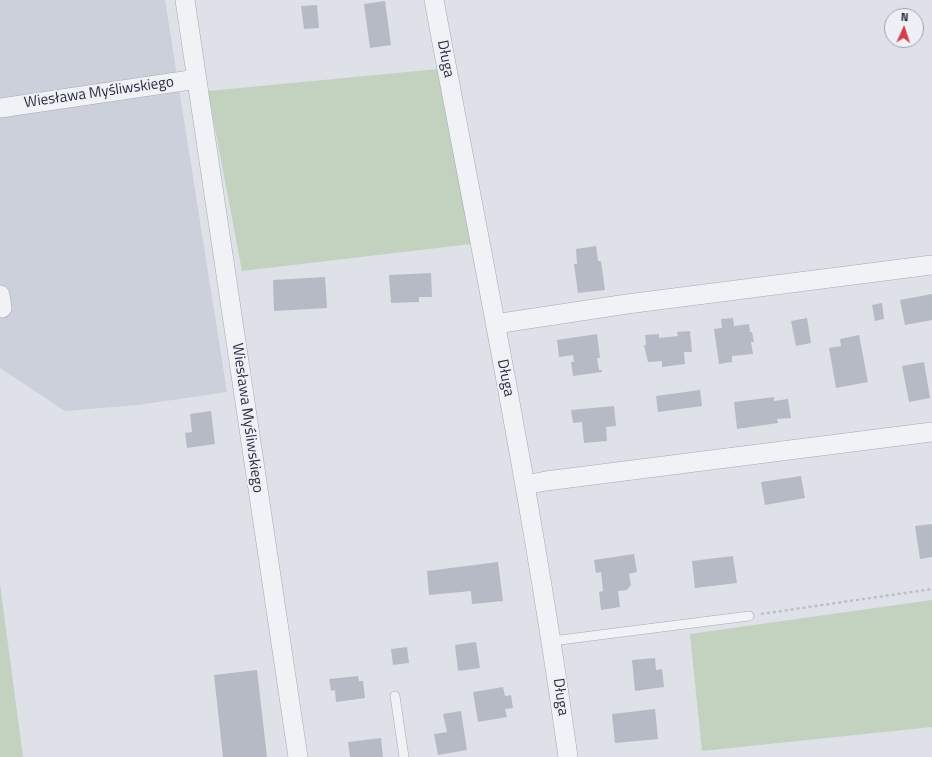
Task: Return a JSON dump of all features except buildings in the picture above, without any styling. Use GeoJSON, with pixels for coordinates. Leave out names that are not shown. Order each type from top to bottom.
{"type":"FeatureCollection","features":[{"type":"Feature","properties":{"kind":"street","name":"Wiesława Myśliwskiego"},"geometry":{"type":"LineString","coordinates":[[185,0],[298,757]]}},
{"type":"Feature","properties":{"kind":"street","name":"Długa"},"geometry":{"type":"LineString","coordinates":[[434,0],[525,485],[552,641],[568,757]]}},
{"type":"Feature","properties":{"kind":"street","name":"Wiesława Myśliwskiego"},"geometry":{"type":"LineString","coordinates":[[0,108],[197,79]]}},
{"type":"Feature","properties":{"kind":"street"},"geometry":{"type":"LineString","coordinates":[[495,324],[627,304],[932,265]]}},
{"type":"Feature","properties":{"kind":"street"},"geometry":{"type":"LineString","coordinates":[[525,485],[584,476],[932,432]]}},
{"type":"Feature","properties":{"kind":"lane"},"geometry":{"type":"LineString","coordinates":[[552,641],[749,616]]}},
{"type":"Feature","properties":{"kind":"lane"},"geometry":{"type":"LineString","coordinates":[[395,696],[404,757]]}},
{"type":"Feature","properties":{"kind":"path"},"geometry":{"type":"LineString","coordinates":[[749,616],[932,589]]}},
{"type":"Feature","properties":{"kind":"shaded area"},"geometry":{"type":"Polygon","coordinates":[[[0,0],[165,0],[227,392],[138,405],[65,411],[0,368],[0,0]]]}},
{"type":"Feature","properties":{"kind":"green space"},"geometry":{"type":"Polygon","coordinates":[[[438,69],[471,244],[242,271],[208,91],[438,69]]]}},
{"type":"Feature","properties":{"kind":"green space"},"geometry":{"type":"Polygon","coordinates":[[[0,583],[2,599],[23,757],[0,757],[0,583]]]}},
{"type":"Feature","properties":{"kind":"green space"},"geometry":{"type":"Polygon","coordinates":[[[932,600],[932,727],[702,751],[690,634],[932,600]]]}}]}
